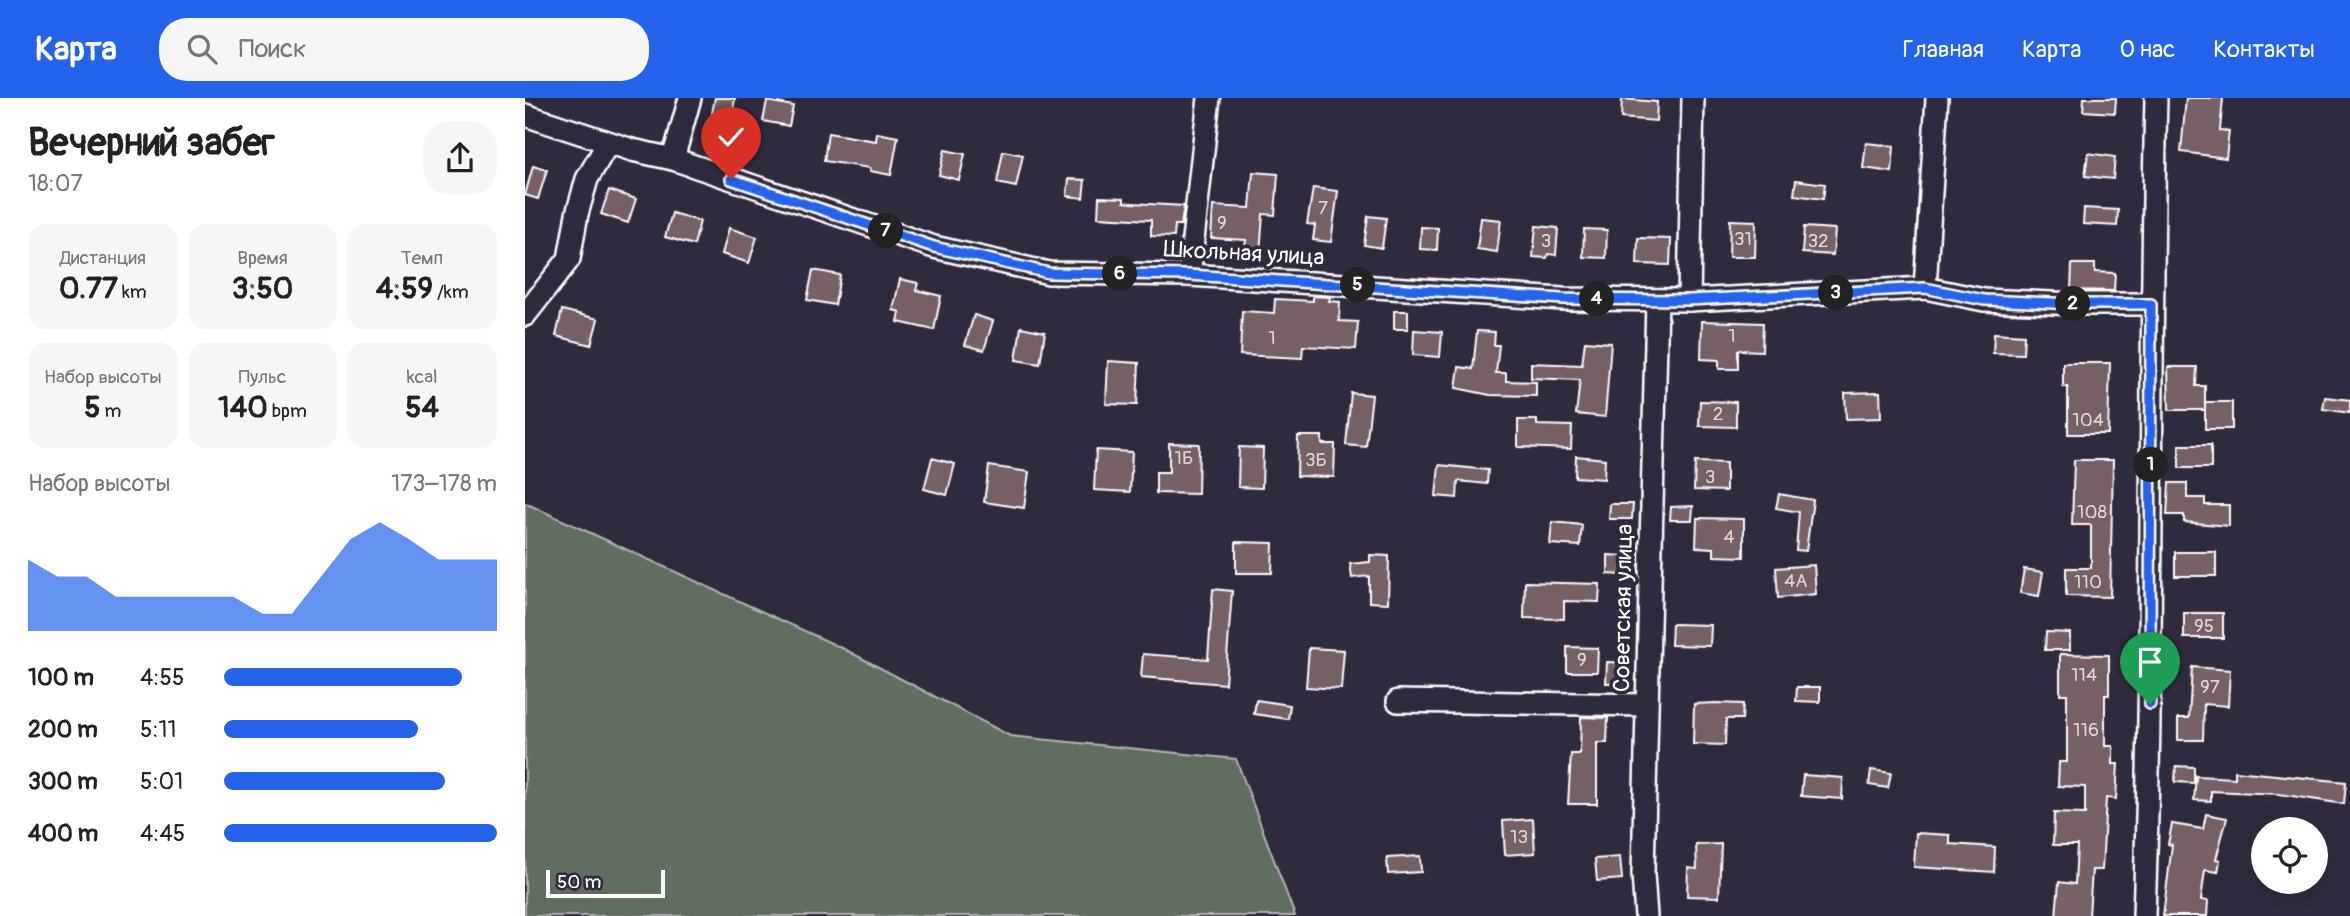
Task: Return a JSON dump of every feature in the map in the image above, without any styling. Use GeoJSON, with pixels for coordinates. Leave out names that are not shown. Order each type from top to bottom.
{"type":"FeatureCollection","features":[{"type":"Feature","properties":{"kind":"street"},"geometry":{"type":"LineString","coordinates":[[673,159],[690,98]]}},
{"type":"Feature","properties":{"kind":"street"},"geometry":{"type":"LineString","coordinates":[[1189,275],[1209,98]]}},
{"type":"Feature","properties":{"kind":"street"},"geometry":{"type":"LineString","coordinates":[[1689,300],[1693,98]]}},
{"type":"Feature","properties":{"kind":"street"},"geometry":{"type":"LineString","coordinates":[[1925,288],[1937,98]]}},
{"type":"Feature","properties":{"kind":"street"},"geometry":{"type":"LineString","coordinates":[[2144,916],[2150,704],[2151,304],[2156,98]]}},
{"type":"Feature","properties":{"kind":"street","name":"Школьная улица"},"geometry":{"type":"LineString","coordinates":[[525,115],[608,142],[673,159],[934,247],[1049,273],[1189,275],[1563,299],[1689,300],[1925,288],[1984,300],[2151,304]]}},
{"type":"Feature","properties":{"kind":"street"},"geometry":{"type":"LineString","coordinates":[[525,315],[569,259],[587,179],[608,142]]}},
{"type":"Feature","properties":{"kind":"street","name":"Советская улица"},"geometry":{"type":"LineString","coordinates":[[1646,916],[1643,874],[1657,300]]}},
{"type":"Feature","properties":{"kind":"street"},"geometry":{"type":"LineString","coordinates":[[1398,701],[1647,705]]}},
{"type":"Feature","properties":{"kind":"green space"},"geometry":{"type":"Polygon","coordinates":[[[525,503],[844,649],[1010,736],[1236,759],[1295,916],[525,916],[525,503]]]}},
{"type":"Feature","properties":{"kind":"building"},"geometry":{"type":"Polygon","coordinates":[[[715,98],[735,98],[732,117],[712,113],[715,98]]]}},
{"type":"Feature","properties":{"kind":"building"},"geometry":{"type":"Polygon","coordinates":[[[2084,98],[2116,98],[2115,113],[2083,111],[2084,98]]]}},
{"type":"Feature","properties":{"kind":"building"},"geometry":{"type":"Polygon","coordinates":[[[2186,98],[2223,98],[2220,130],[2229,131],[2226,158],[2181,152],[2186,98]]]}},
{"type":"Feature","properties":{"kind":"building"},"geometry":{"type":"Polygon","coordinates":[[[1622,99],[1657,102],[1656,121],[1621,118],[1622,99]]]}},
{"type":"Feature","properties":{"kind":"building"},"geometry":{"type":"Polygon","coordinates":[[[767,101],[793,106],[789,126],[763,121],[767,101]]]}},
{"type":"Feature","properties":{"kind":"building"},"geometry":{"type":"Polygon","coordinates":[[[828,133],[876,141],[877,133],[898,137],[891,175],[870,171],[870,168],[824,161],[828,133]]]}},
{"type":"Feature","properties":{"kind":"building"},"geometry":{"type":"Polygon","coordinates":[[[1866,143],[1894,146],[1892,172],[1863,168],[1866,143]]]}},
{"type":"Feature","properties":{"kind":"building"},"geometry":{"type":"Polygon","coordinates":[[[945,150],[965,154],[959,180],[939,175],[945,150]]]}},
{"type":"Feature","properties":{"kind":"building"},"geometry":{"type":"Polygon","coordinates":[[[1003,151],[1023,155],[1016,187],[997,183],[1003,151]]]}},
{"type":"Feature","properties":{"kind":"building"},"geometry":{"type":"Polygon","coordinates":[[[2088,153],[2115,157],[2113,179],[2085,176],[2088,153]]]}},
{"type":"Feature","properties":{"kind":"building"},"geometry":{"type":"Polygon","coordinates":[[[533,166],[547,170],[538,199],[525,195],[533,166]]]}},
{"type":"Feature","properties":{"kind":"building"},"geometry":{"type":"Polygon","coordinates":[[[1253,172],[1278,174],[1275,215],[1263,214],[1260,254],[1244,253],[1246,240],[1211,238],[1213,206],[1250,208],[1253,172]]]}},
{"type":"Feature","properties":{"kind":"building"},"geometry":{"type":"Polygon","coordinates":[[[1069,179],[1085,180],[1083,198],[1067,196],[1069,179]]]}},
{"type":"Feature","properties":{"kind":"building"},"geometry":{"type":"Polygon","coordinates":[[[1796,180],[1825,184],[1823,199],[1794,195],[1796,180]]]}},
{"type":"Feature","properties":{"kind":"building"},"geometry":{"type":"Polygon","coordinates":[[[1313,188],[1338,191],[1331,242],[1313,240],[1315,225],[1307,224],[1313,188]]]}},
{"type":"Feature","properties":{"kind":"building"},"geometry":{"type":"Polygon","coordinates":[[[609,190],[636,199],[628,223],[601,214],[609,190]]]}},
{"type":"Feature","properties":{"kind":"building"},"geometry":{"type":"Polygon","coordinates":[[[1099,197],[1124,198],[1124,202],[1132,203],[1184,206],[1181,225],[1175,225],[1174,237],[1151,236],[1151,220],[1098,217],[1099,197]]]}},
{"type":"Feature","properties":{"kind":"building"},"geometry":{"type":"Polygon","coordinates":[[[2084,208],[2118,210],[2117,226],[2083,224],[2084,208]]]}},
{"type":"Feature","properties":{"kind":"building"},"geometry":{"type":"Polygon","coordinates":[[[672,213],[700,221],[694,245],[665,237],[672,213]]]}},
{"type":"Feature","properties":{"kind":"building"},"geometry":{"type":"Polygon","coordinates":[[[1368,216],[1386,218],[1382,248],[1364,245],[1368,216]]]}},
{"type":"Feature","properties":{"kind":"building"},"geometry":{"type":"Polygon","coordinates":[[[1481,218],[1501,220],[1497,252],[1477,249],[1481,218]]]}},
{"type":"Feature","properties":{"kind":"building"},"geometry":{"type":"Polygon","coordinates":[[[1730,220],[1756,221],[1755,257],[1729,257],[1730,220]]]}},
{"type":"Feature","properties":{"kind":"building"},"geometry":{"type":"Polygon","coordinates":[[[1536,226],[1558,228],[1556,255],[1548,254],[1547,258],[1533,257],[1536,226]]]}},
{"type":"Feature","properties":{"kind":"building"},"geometry":{"type":"Polygon","coordinates":[[[1421,227],[1438,228],[1437,250],[1420,249],[1421,227]]]}},
{"type":"Feature","properties":{"kind":"building"},"geometry":{"type":"Polygon","coordinates":[[[1804,227],[1835,229],[1833,255],[1802,253],[1804,227]]]}},
{"type":"Feature","properties":{"kind":"building"},"geometry":{"type":"Polygon","coordinates":[[[729,228],[757,237],[749,263],[722,254],[729,228]]]}},
{"type":"Feature","properties":{"kind":"building"},"geometry":{"type":"Polygon","coordinates":[[[1584,229],[1607,230],[1606,258],[1583,257],[1584,229]]]}},
{"type":"Feature","properties":{"kind":"building"},"geometry":{"type":"Polygon","coordinates":[[[1638,238],[1671,239],[1670,265],[1637,264],[1638,238]]]}},
{"type":"Feature","properties":{"kind":"building"},"geometry":{"type":"Polygon","coordinates":[[[2072,264],[2095,264],[2095,272],[2115,273],[2114,291],[2071,290],[2072,264]]]}},
{"type":"Feature","properties":{"kind":"building"},"geometry":{"type":"Polygon","coordinates":[[[813,270],[840,275],[835,305],[807,300],[813,270]]]}},
{"type":"Feature","properties":{"kind":"building"},"geometry":{"type":"Polygon","coordinates":[[[900,279],[918,283],[916,290],[941,296],[934,330],[898,322],[900,312],[893,310],[900,279]]]}},
{"type":"Feature","properties":{"kind":"building"},"geometry":{"type":"Polygon","coordinates":[[[1313,296],[1330,297],[1329,301],[1340,302],[1339,321],[1358,322],[1356,349],[1303,346],[1302,358],[1240,355],[1242,311],[1274,313],[1275,299],[1313,301],[1313,296]]]}},
{"type":"Feature","properties":{"kind":"building"},"geometry":{"type":"Polygon","coordinates":[[[562,310],[598,319],[591,345],[556,336],[562,310]]]}},
{"type":"Feature","properties":{"kind":"building"},"geometry":{"type":"Polygon","coordinates":[[[1394,311],[1408,311],[1408,329],[1394,329],[1394,311]]]}},
{"type":"Feature","properties":{"kind":"building"},"geometry":{"type":"Polygon","coordinates":[[[974,315],[993,321],[984,350],[965,345],[974,315]]]}},
{"type":"Feature","properties":{"kind":"building"},"geometry":{"type":"Polygon","coordinates":[[[1702,321],[1763,323],[1762,351],[1738,350],[1738,369],[1719,369],[1719,360],[1701,359],[1702,321]]]}},
{"type":"Feature","properties":{"kind":"building"},"geometry":{"type":"Polygon","coordinates":[[[1021,327],[1045,332],[1040,364],[1016,360],[1021,327]]]}},
{"type":"Feature","properties":{"kind":"building"},"geometry":{"type":"Polygon","coordinates":[[[1414,330],[1442,332],[1440,357],[1413,355],[1414,330]]]}},
{"type":"Feature","properties":{"kind":"building"},"geometry":{"type":"Polygon","coordinates":[[[1477,331],[1495,332],[1494,345],[1499,345],[1496,373],[1506,373],[1506,381],[1536,382],[1536,396],[1490,395],[1456,388],[1459,367],[1473,369],[1477,331]]]}},
{"type":"Feature","properties":{"kind":"building"},"geometry":{"type":"Polygon","coordinates":[[[1994,333],[2024,335],[2023,354],[1993,353],[1994,333]]]}},
{"type":"Feature","properties":{"kind":"building"},"geometry":{"type":"Polygon","coordinates":[[[1585,341],[1611,343],[1605,417],[1576,414],[1580,380],[1531,378],[1531,363],[1582,365],[1585,341]]]}},
{"type":"Feature","properties":{"kind":"building"},"geometry":{"type":"Polygon","coordinates":[[[1108,361],[1139,363],[1137,405],[1106,404],[1108,361]]]}},
{"type":"Feature","properties":{"kind":"building"},"geometry":{"type":"Polygon","coordinates":[[[2063,363],[2110,363],[2108,434],[2068,434],[2068,387],[2063,387],[2063,363]]]}},
{"type":"Feature","properties":{"kind":"building"},"geometry":{"type":"Polygon","coordinates":[[[2168,367],[2197,367],[2196,386],[2205,386],[2205,410],[2169,410],[2168,367]]]}},
{"type":"Feature","properties":{"kind":"building"},"geometry":{"type":"Polygon","coordinates":[[[1880,392],[1881,418],[1846,419],[1845,393],[1880,392]]]}},
{"type":"Feature","properties":{"kind":"building"},"geometry":{"type":"Polygon","coordinates":[[[1351,393],[1372,395],[1366,447],[1346,445],[1351,393]]]}},
{"type":"Feature","properties":{"kind":"building"},"geometry":{"type":"Polygon","coordinates":[[[2325,397],[2350,400],[2350,413],[2323,409],[2325,397]]]}},
{"type":"Feature","properties":{"kind":"building"},"geometry":{"type":"Polygon","coordinates":[[[1700,401],[1736,402],[1736,427],[1699,426],[1700,401]]]}},
{"type":"Feature","properties":{"kind":"building"},"geometry":{"type":"Polygon","coordinates":[[[2205,402],[2232,402],[2232,429],[2205,429],[2205,402]]]}},
{"type":"Feature","properties":{"kind":"building"},"geometry":{"type":"Polygon","coordinates":[[[1518,420],[1537,420],[1537,425],[1572,426],[1571,449],[1518,447],[1518,420]]]}},
{"type":"Feature","properties":{"kind":"building"},"geometry":{"type":"Polygon","coordinates":[[[1298,436],[1322,436],[1322,444],[1335,444],[1334,477],[1297,476],[1298,436]]]}},
{"type":"Feature","properties":{"kind":"building"},"geometry":{"type":"Polygon","coordinates":[[[1169,443],[1199,444],[1198,494],[1156,493],[1156,472],[1169,472],[1169,443]]]}},
{"type":"Feature","properties":{"kind":"building"},"geometry":{"type":"Polygon","coordinates":[[[2179,445],[2211,445],[2211,468],[2179,468],[2179,445]]]}},
{"type":"Feature","properties":{"kind":"building"},"geometry":{"type":"Polygon","coordinates":[[[1239,447],[1263,448],[1262,488],[1238,487],[1239,447]]]}},
{"type":"Feature","properties":{"kind":"building"},"geometry":{"type":"Polygon","coordinates":[[[1096,450],[1132,452],[1130,492],[1094,490],[1096,450]]]}},
{"type":"Feature","properties":{"kind":"building"},"geometry":{"type":"Polygon","coordinates":[[[1576,456],[1605,459],[1604,479],[1575,477],[1576,456]]]}},
{"type":"Feature","properties":{"kind":"building"},"geometry":{"type":"Polygon","coordinates":[[[932,458],[955,464],[947,495],[924,489],[932,458]]]}},
{"type":"Feature","properties":{"kind":"building"},"geometry":{"type":"Polygon","coordinates":[[[2074,460],[2113,460],[2110,597],[2066,596],[2066,568],[2091,568],[2091,525],[2072,525],[2074,460]]]}},
{"type":"Feature","properties":{"kind":"building"},"geometry":{"type":"Polygon","coordinates":[[[1695,462],[1726,463],[1726,491],[1694,490],[1695,462]]]}},
{"type":"Feature","properties":{"kind":"building"},"geometry":{"type":"Polygon","coordinates":[[[1439,465],[1488,470],[1487,484],[1458,481],[1457,498],[1436,496],[1439,465]]]}},
{"type":"Feature","properties":{"kind":"building"},"geometry":{"type":"Polygon","coordinates":[[[989,466],[1029,472],[1024,508],[984,502],[989,466]]]}},
{"type":"Feature","properties":{"kind":"building"},"geometry":{"type":"Polygon","coordinates":[[[2169,483],[2187,483],[2187,498],[2205,498],[2205,505],[2229,505],[2229,526],[2184,522],[2184,515],[2167,515],[2169,483]]]}},
{"type":"Feature","properties":{"kind":"building"},"geometry":{"type":"Polygon","coordinates":[[[1779,494],[1813,500],[1806,551],[1796,550],[1799,512],[1776,508],[1779,494]]]}},
{"type":"Feature","properties":{"kind":"building"},"geometry":{"type":"Polygon","coordinates":[[[1610,504],[1633,504],[1632,519],[1609,519],[1610,504]]]}},
{"type":"Feature","properties":{"kind":"building"},"geometry":{"type":"Polygon","coordinates":[[[1693,506],[1692,520],[1670,520],[1671,507],[1693,506]]]}},
{"type":"Feature","properties":{"kind":"building"},"geometry":{"type":"Polygon","coordinates":[[[1697,518],[1744,519],[1744,557],[1714,556],[1714,548],[1696,547],[1697,518]]]}},
{"type":"Feature","properties":{"kind":"building"},"geometry":{"type":"Polygon","coordinates":[[[1552,522],[1582,525],[1580,546],[1550,544],[1552,522]]]}},
{"type":"Feature","properties":{"kind":"building"},"geometry":{"type":"Polygon","coordinates":[[[1236,542],[1273,543],[1272,573],[1236,573],[1236,542]]]}},
{"type":"Feature","properties":{"kind":"building"},"geometry":{"type":"Polygon","coordinates":[[[2175,552],[2216,552],[2216,576],[2175,576],[2175,552]]]}},
{"type":"Feature","properties":{"kind":"building"},"geometry":{"type":"Polygon","coordinates":[[[1370,555],[1389,556],[1388,603],[1369,602],[1369,576],[1352,578],[1350,564],[1370,562],[1370,555]]]}},
{"type":"Feature","properties":{"kind":"building"},"geometry":{"type":"Polygon","coordinates":[[[1608,555],[1624,556],[1623,575],[1608,574],[1608,555]]]}},
{"type":"Feature","properties":{"kind":"building"},"geometry":{"type":"Polygon","coordinates":[[[1814,565],[1816,594],[1778,598],[1776,568],[1814,565]]]}},
{"type":"Feature","properties":{"kind":"building"},"geometry":{"type":"Polygon","coordinates":[[[2024,569],[2043,572],[2039,596],[2020,593],[2024,569]]]}},
{"type":"Feature","properties":{"kind":"building"},"geometry":{"type":"Polygon","coordinates":[[[1525,582],[1600,584],[1599,602],[1564,601],[1564,619],[1524,618],[1525,582]]]}},
{"type":"Feature","properties":{"kind":"building"},"geometry":{"type":"Polygon","coordinates":[[[1213,589],[1232,591],[1225,684],[1141,677],[1143,654],[1208,659],[1213,589]]]}},
{"type":"Feature","properties":{"kind":"building"},"geometry":{"type":"Polygon","coordinates":[[[2184,613],[2223,613],[2223,638],[2184,638],[2184,613]]]}},
{"type":"Feature","properties":{"kind":"building"},"geometry":{"type":"Polygon","coordinates":[[[1672,624],[1711,625],[1710,646],[1671,645],[1672,624]]]}},
{"type":"Feature","properties":{"kind":"building"},"geometry":{"type":"Polygon","coordinates":[[[2046,632],[2070,633],[2070,650],[2045,650],[2046,632]]]}},
{"type":"Feature","properties":{"kind":"building"},"geometry":{"type":"Polygon","coordinates":[[[1567,647],[1598,648],[1597,672],[1567,672],[1567,647]]]}},
{"type":"Feature","properties":{"kind":"building"},"geometry":{"type":"Polygon","coordinates":[[[1309,648],[1344,650],[1341,689],[1306,687],[1309,648]]]}},
{"type":"Feature","properties":{"kind":"building"},"geometry":{"type":"Polygon","coordinates":[[[2060,654],[2109,655],[2109,695],[2105,695],[2105,746],[2113,746],[2113,764],[2118,764],[2116,799],[2106,798],[2102,870],[2092,870],[2089,916],[2056,916],[2059,882],[2075,884],[2077,845],[2053,845],[2054,813],[2085,814],[2085,787],[2058,786],[2059,762],[2067,762],[2067,694],[2060,694],[2060,654]]]}},
{"type":"Feature","properties":{"kind":"building"},"geometry":{"type":"Polygon","coordinates":[[[1607,662],[1629,663],[1628,683],[1606,683],[1607,662]]]}},
{"type":"Feature","properties":{"kind":"building"},"geometry":{"type":"Polygon","coordinates":[[[2192,667],[2230,670],[2228,706],[2204,704],[2203,740],[2178,740],[2178,718],[2189,718],[2192,667]]]}},
{"type":"Feature","properties":{"kind":"building"},"geometry":{"type":"Polygon","coordinates":[[[1797,687],[1820,687],[1820,702],[1796,701],[1797,687]]]}},
{"type":"Feature","properties":{"kind":"building"},"geometry":{"type":"Polygon","coordinates":[[[1256,700],[1290,705],[1288,719],[1254,714],[1256,700]]]}},
{"type":"Feature","properties":{"kind":"building"},"geometry":{"type":"Polygon","coordinates":[[[1694,704],[1743,704],[1742,719],[1726,719],[1725,745],[1693,744],[1694,704]]]}},
{"type":"Feature","properties":{"kind":"building"},"geometry":{"type":"Polygon","coordinates":[[[1581,717],[1608,718],[1607,743],[1597,743],[1597,804],[1568,804],[1571,754],[1580,754],[1581,717]]]}},
{"type":"Feature","properties":{"kind":"building"},"geometry":{"type":"Polygon","coordinates":[[[2176,766],[2194,767],[2194,783],[2175,782],[2176,766]]]}},
{"type":"Feature","properties":{"kind":"building"},"geometry":{"type":"Polygon","coordinates":[[[1871,770],[1891,773],[1888,788],[1869,785],[1871,770]]]}},
{"type":"Feature","properties":{"kind":"building"},"geometry":{"type":"Polygon","coordinates":[[[2235,771],[2346,782],[2344,804],[2279,794],[2211,791],[2211,801],[2194,800],[2196,776],[2235,778],[2235,771]]]}},
{"type":"Feature","properties":{"kind":"building"},"geometry":{"type":"Polygon","coordinates":[[[1803,775],[1843,778],[1842,799],[1801,796],[1803,775]]]}},
{"type":"Feature","properties":{"kind":"building"},"geometry":{"type":"Polygon","coordinates":[[[2206,814],[2227,818],[2216,859],[2220,860],[2218,872],[2205,870],[2201,900],[2208,901],[2207,916],[2163,916],[2172,824],[2203,829],[2206,814]]]}},
{"type":"Feature","properties":{"kind":"building"},"geometry":{"type":"Polygon","coordinates":[[[1533,819],[1535,853],[1505,855],[1503,821],[1533,819]]]}},
{"type":"Feature","properties":{"kind":"building"},"geometry":{"type":"Polygon","coordinates":[[[1916,833],[1950,835],[1950,844],[1995,847],[1994,872],[1914,867],[1916,833]]]}},
{"type":"Feature","properties":{"kind":"building"},"geometry":{"type":"Polygon","coordinates":[[[1721,844],[1719,897],[1687,896],[1688,868],[1697,869],[1696,845],[1721,844]]]}},
{"type":"Feature","properties":{"kind":"building"},"geometry":{"type":"Polygon","coordinates":[[[1420,856],[1421,872],[1388,874],[1387,858],[1420,856]]]}},
{"type":"Feature","properties":{"kind":"building"},"geometry":{"type":"Polygon","coordinates":[[[1620,857],[1622,879],[1597,881],[1595,859],[1620,857]]]}},
{"type":"Feature","properties":{"kind":"route"},"geometry":{"type":"LineString","coordinates":[[731,179],[934,247],[1049,273],[1189,275],[1563,299],[1689,300],[1925,288],[1984,300],[2151,304],[2150,704]]}}]}
